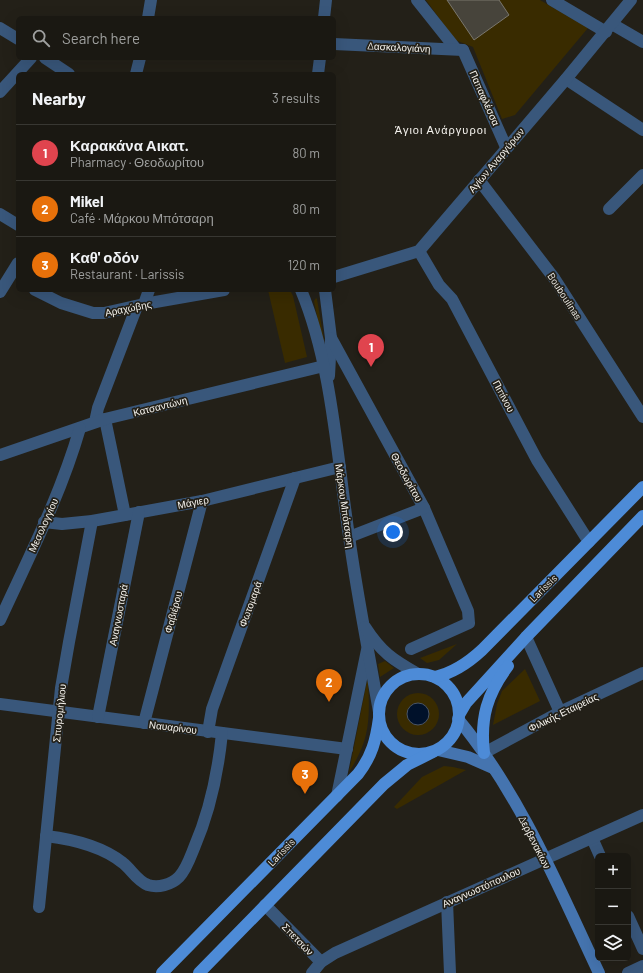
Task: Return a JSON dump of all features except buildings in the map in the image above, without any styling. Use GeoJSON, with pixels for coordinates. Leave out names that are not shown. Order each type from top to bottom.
{"type":"FeatureCollection","features":[{"type":"Feature","properties":{"kind":"main road","name":"Larissis"},"geometry":{"type":"LineString","coordinates":[[435,678],[457,669],[476,655],[643,487]]}},
{"type":"Feature","properties":{"kind":"main road"},"geometry":{"type":"LineString","coordinates":[[458,717],[466,703],[475,692],[643,516]]}},
{"type":"Feature","properties":{"kind":"main road"},"geometry":{"type":"LineString","coordinates":[[484,753],[482,738],[483,724],[488,700],[497,682],[516,656],[526,637]]}},
{"type":"Feature","properties":{"kind":"main road"},"geometry":{"type":"LineString","coordinates":[[199,973],[396,773],[412,761],[436,751],[451,739],[456,729],[458,704],[452,692],[446,685],[435,678],[418,674],[404,677],[390,686],[381,701],[379,715],[384,734],[391,743],[400,750],[416,755],[436,751],[473,759],[494,769]]}},
{"type":"Feature","properties":{"kind":"main road","name":"Larissis"},"geometry":{"type":"LineString","coordinates":[[162,973],[358,774],[368,760],[375,740],[379,715]]}},
{"type":"Feature","properties":{"kind":"main road","name":"Δερβενακίων"},"geometry":{"type":"LineString","coordinates":[[458,717],[484,753],[515,803],[600,973]]}},
{"type":"Feature","properties":{"kind":"street"},"geometry":{"type":"LineString","coordinates":[[148,16],[151,0]]}},
{"type":"Feature","properties":{"kind":"street"},"geometry":{"type":"LineString","coordinates":[[324,16],[326,0]]}},
{"type":"Feature","properties":{"kind":"street","name":"Παπαφλέσσα"},"geometry":{"type":"LineString","coordinates":[[417,0],[460,50],[506,147]]}},
{"type":"Feature","properties":{"kind":"street"},"geometry":{"type":"LineString","coordinates":[[552,0],[609,28],[643,42]]}},
{"type":"Feature","properties":{"kind":"street","name":"Αγίων Αναργύρων"},"geometry":{"type":"LineString","coordinates":[[419,251],[506,147],[566,79],[631,0]]}},
{"type":"Feature","properties":{"kind":"street"},"geometry":{"type":"LineString","coordinates":[[0,28],[16,38]]}},
{"type":"Feature","properties":{"kind":"street","name":"Δασκαλογιάνη"},"geometry":{"type":"LineString","coordinates":[[336,44],[460,50]]}},
{"type":"Feature","properties":{"kind":"street"},"geometry":{"type":"LineString","coordinates":[[18,72],[29,60]]}},
{"type":"Feature","properties":{"kind":"street"},"geometry":{"type":"LineString","coordinates":[[48,60],[66,72]]}},
{"type":"Feature","properties":{"kind":"street"},"geometry":{"type":"LineString","coordinates":[[136,72],[140,60]]}},
{"type":"Feature","properties":{"kind":"street"},"geometry":{"type":"LineString","coordinates":[[318,72],[320,60]]}},
{"type":"Feature","properties":{"kind":"street"},"geometry":{"type":"LineString","coordinates":[[0,92],[16,74]]}},
{"type":"Feature","properties":{"kind":"street"},"geometry":{"type":"LineString","coordinates":[[566,79],[643,130]]}},
{"type":"Feature","properties":{"kind":"street"},"geometry":{"type":"LineString","coordinates":[[609,209],[643,175]]}},
{"type":"Feature","properties":{"kind":"street","name":"Bouboulinas"},"geometry":{"type":"LineString","coordinates":[[479,180],[554,278],[643,417]]}},
{"type":"Feature","properties":{"kind":"street"},"geometry":{"type":"LineString","coordinates":[[0,214],[16,224]]}},
{"type":"Feature","properties":{"kind":"street"},"geometry":{"type":"LineString","coordinates":[[336,276],[419,251]]}},
{"type":"Feature","properties":{"kind":"street","name":"Πιπίνου"},"geometry":{"type":"LineString","coordinates":[[419,251],[439,285],[452,299],[537,460],[589,542]]}},
{"type":"Feature","properties":{"kind":"street"},"geometry":{"type":"LineString","coordinates":[[0,292],[14,279]]}},
{"type":"Feature","properties":{"kind":"street","name":"Αραχώβης"},"geometry":{"type":"LineString","coordinates":[[39,292],[61,303],[93,313],[104,313],[213,292]]}},
{"type":"Feature","properties":{"kind":"street"},"geometry":{"type":"LineString","coordinates":[[125,514],[100,421],[98,408],[140,305],[148,292]]}},
{"type":"Feature","properties":{"kind":"street","name":"Μάρκου Μπότσαρη"},"geometry":{"type":"LineString","coordinates":[[302,292],[316,335],[324,366],[340,467],[349,537],[379,715]]}},
{"type":"Feature","properties":{"kind":"street","name":"Μάρκου Μπότσαρη"},"geometry":{"type":"LineString","coordinates":[[326,292],[331,338],[328,389]]}},
{"type":"Feature","properties":{"kind":"street","name":"Θεοδωρίτου"},"geometry":{"type":"LineString","coordinates":[[331,338],[424,508],[468,610],[469,623],[411,649]]}},
{"type":"Feature","properties":{"kind":"street","name":"Κατσαντώνη"},"geometry":{"type":"LineString","coordinates":[[0,456],[100,421],[324,366]]}},
{"type":"Feature","properties":{"kind":"street","name":"Μεσολογγίου"},"geometry":{"type":"LineString","coordinates":[[0,620],[5,594],[44,522],[66,471],[80,428]]}},
{"type":"Feature","properties":{"kind":"street","name":"Μάγιερ"},"geometry":{"type":"LineString","coordinates":[[44,522],[62,524],[92,521],[202,501],[340,467]]}},
{"type":"Feature","properties":{"kind":"street","name":"Φωτομαρά"},"geometry":{"type":"LineString","coordinates":[[208,732],[212,710],[295,478]]}},
{"type":"Feature","properties":{"kind":"street","name":"Φαβιέρου"},"geometry":{"type":"LineString","coordinates":[[144,723],[202,501]]}},
{"type":"Feature","properties":{"kind":"street"},"geometry":{"type":"LineString","coordinates":[[349,537],[424,508]]}},
{"type":"Feature","properties":{"kind":"street","name":"Αναγνωσταρά"},"geometry":{"type":"LineString","coordinates":[[98,718],[139,512]]}},
{"type":"Feature","properties":{"kind":"street","name":"Σπυρομήλιου"},"geometry":{"type":"LineString","coordinates":[[39,907],[59,712],[69,642],[92,521]]}},
{"type":"Feature","properties":{"kind":"street"},"geometry":{"type":"LineString","coordinates":[[363,623],[383,651],[418,674]]}},
{"type":"Feature","properties":{"kind":"street"},"geometry":{"type":"LineString","coordinates":[[526,637],[560,712]]}},
{"type":"Feature","properties":{"kind":"street"},"geometry":{"type":"LineString","coordinates":[[337,796],[367,650]]}},
{"type":"Feature","properties":{"kind":"street","name":"Φιλικής Εταιρείας"},"geometry":{"type":"LineString","coordinates":[[484,753],[560,712],[643,673]]}},
{"type":"Feature","properties":{"kind":"street","name":"Ναυαρίνου"},"geometry":{"type":"LineString","coordinates":[[0,704],[98,718],[347,749]]}},
{"type":"Feature","properties":{"kind":"street"},"geometry":{"type":"LineString","coordinates":[[46,836],[81,842],[116,858],[140,880],[148,885],[164,885],[172,883],[183,873],[198,839],[208,808],[219,758],[222,733]]}},
{"type":"Feature","properties":{"kind":"street","name":"Αναγνωστόπουλου"},"geometry":{"type":"LineString","coordinates":[[321,962],[335,953],[643,815]]}},
{"type":"Feature","properties":{"kind":"street"},"geometry":{"type":"LineString","coordinates":[[592,838],[599,853]]}},
{"type":"Feature","properties":{"kind":"street"},"geometry":{"type":"LineString","coordinates":[[447,902],[450,973]]}},
{"type":"Feature","properties":{"kind":"street","name":"Σπετσών"},"geometry":{"type":"LineString","coordinates":[[266,905],[321,962],[312,973]]}},
{"type":"Feature","properties":{"kind":"street"},"geometry":{"type":"LineString","coordinates":[[631,923],[643,949]]}},
{"type":"Feature","properties":{"kind":"street"},"geometry":{"type":"LineString","coordinates":[[628,973],[643,966]]}},
{"type":"Feature","properties":{"kind":"shaded area"},"geometry":{"type":"Polygon","coordinates":[[[426,0],[540,0],[588,28],[515,115],[502,119],[473,47],[455,40],[426,0]]]}},
{"type":"Feature","properties":{"kind":"shaded area"},"geometry":{"type":"Polygon","coordinates":[[[268,292],[291,292],[293,296],[307,357],[285,363],[268,292]]]}},
{"type":"Feature","properties":{"kind":"shaded area"},"geometry":{"type":"Polygon","coordinates":[[[316,298],[324,340],[322,341],[314,301],[316,298]]]}},
{"type":"Feature","properties":{"kind":"shaded area"},"geometry":{"type":"Polygon","coordinates":[[[457,644],[439,660],[427,663],[420,658],[457,644]]]}},
{"type":"Feature","properties":{"kind":"shaded area"},"geometry":{"type":"Polygon","coordinates":[[[385,661],[394,668],[380,677],[378,664],[385,661]]]}},
{"type":"Feature","properties":{"kind":"shaded area"},"geometry":{"type":"Polygon","coordinates":[[[525,669],[540,701],[493,725],[497,704],[502,691],[525,669]]]}},
{"type":"Feature","properties":{"kind":"shaded area"},"geometry":{"type":"Polygon","coordinates":[[[367,681],[369,707],[367,729],[361,750],[349,772],[367,681]]]}},
{"type":"Feature","properties":{"kind":"shaded area"},"geometry":{"type":"Polygon","coordinates":[[[418,693],[433,699],[439,714],[433,729],[418,735],[403,729],[397,714],[403,699],[418,693]]]}},
{"type":"Feature","properties":{"kind":"shaded area"},"geometry":{"type":"Polygon","coordinates":[[[444,766],[466,770],[397,809],[394,807],[422,777],[444,766]]]}},
{"type":"Feature","properties":{"kind":"water"},"geometry":{"type":"Polygon","coordinates":[[[418,703],[426,706],[429,714],[426,722],[418,725],[410,722],[407,714],[410,706],[418,703]]]}},
{"type":"Feature","properties":{"kind":"place","name":"Καρακάνα Αικατ."},"geometry":{"type":"Point","coordinates":[371,367]}},
{"type":"Feature","properties":{"kind":"place","name":"Mikel"},"geometry":{"type":"Point","coordinates":[329,702]}},
{"type":"Feature","properties":{"kind":"place","name":"Καθ' οδόν"},"geometry":{"type":"Point","coordinates":[305,794]}},
{"type":"Feature","properties":{"kind":"district","name":"Άγιοι Ανάργυροι"},"geometry":{"type":"Point","coordinates":[441,130]}}]}
